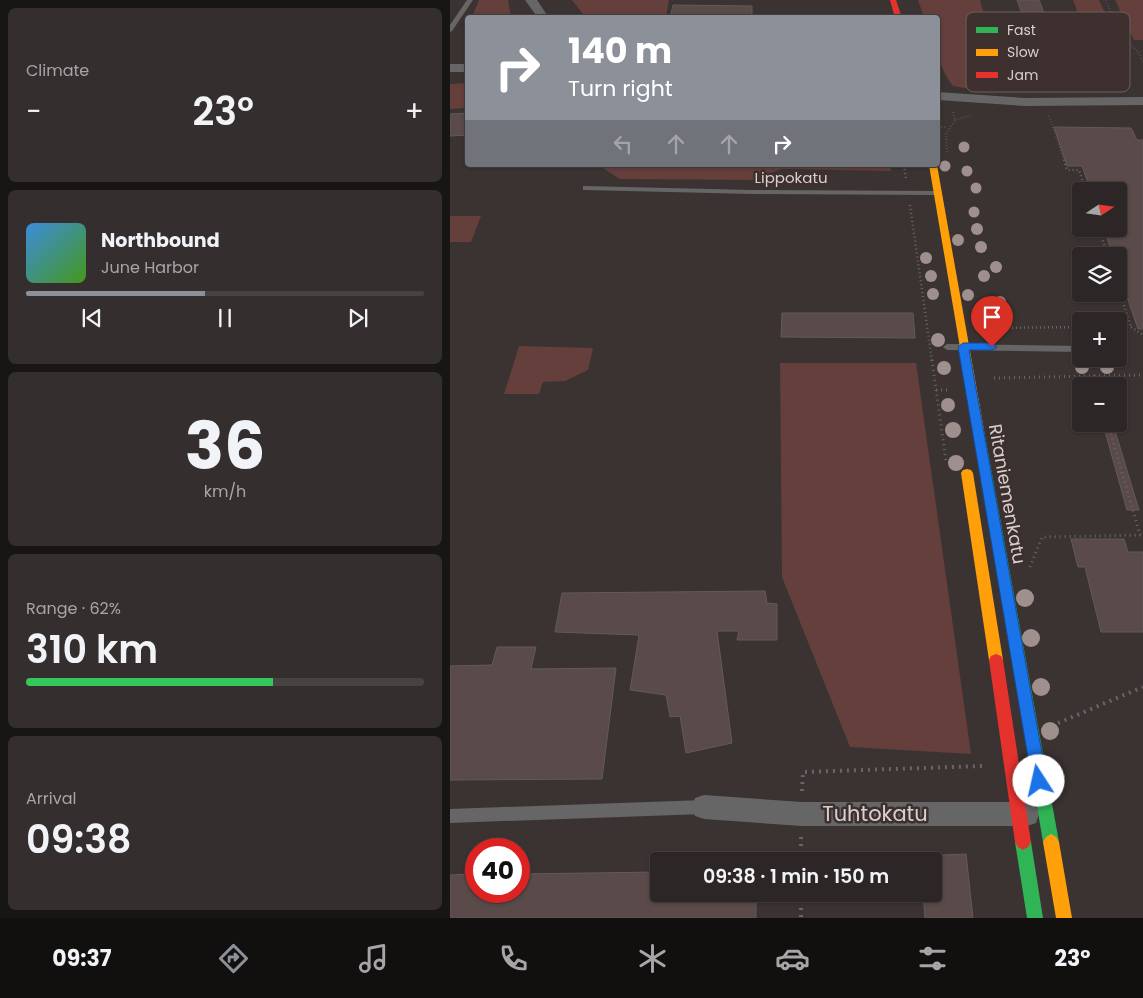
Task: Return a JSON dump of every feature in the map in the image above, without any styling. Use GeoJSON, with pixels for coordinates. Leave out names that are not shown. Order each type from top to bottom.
{"type":"FeatureCollection","features":[{"type":"Feature","properties":{"kind":"street"},"geometry":{"type":"LineString","coordinates":[[531,0],[542,15]]}},
{"type":"Feature","properties":{"kind":"street"},"geometry":{"type":"LineString","coordinates":[[893,0],[898,15]]}},
{"type":"Feature","properties":{"kind":"street"},"geometry":{"type":"LineString","coordinates":[[450,68],[465,68]]}},
{"type":"Feature","properties":{"kind":"street"},"geometry":{"type":"LineString","coordinates":[[940,96],[1025,102]]}},
{"type":"Feature","properties":{"kind":"street"},"geometry":{"type":"LineString","coordinates":[[940,108],[1025,102],[1143,101]]}},
{"type":"Feature","properties":{"kind":"street","name":"Ritaniemenkatu"},"geometry":{"type":"LineString","coordinates":[[933,167],[936,193],[1064,918]]}},
{"type":"Feature","properties":{"kind":"street","name":"Ritaniemenkatu"},"geometry":{"type":"LineString","coordinates":[[964,458],[1036,918]]}},
{"type":"Feature","properties":{"kind":"street","name":"Tuhtokatu"},"geometry":{"type":"LineString","coordinates":[[704,807],[800,814],[1045,814]]}},
{"type":"Feature","properties":{"kind":"lane"},"geometry":{"type":"LineString","coordinates":[[450,30],[470,0]]}},
{"type":"Feature","properties":{"kind":"lane","name":"Lippokatu"},"geometry":{"type":"LineString","coordinates":[[586,188],[936,193]]}},
{"type":"Feature","properties":{"kind":"lane"},"geometry":{"type":"LineString","coordinates":[[947,347],[1072,348]]}},
{"type":"Feature","properties":{"kind":"lane"},"geometry":{"type":"LineString","coordinates":[[450,816],[704,807]]}},
{"type":"Feature","properties":{"kind":"path"},"geometry":{"type":"LineString","coordinates":[[1106,0],[1110,12]]}},
{"type":"Feature","properties":{"kind":"path"},"geometry":{"type":"LineString","coordinates":[[1130,44],[1138,52],[1143,62]]}},
{"type":"Feature","properties":{"kind":"path"},"geometry":{"type":"LineString","coordinates":[[1052,125],[1067,170],[1079,170],[1083,182]]}},
{"type":"Feature","properties":{"kind":"path"},"geometry":{"type":"LineString","coordinates":[[940,127],[947,128]]}},
{"type":"Feature","properties":{"kind":"path"},"geometry":{"type":"LineString","coordinates":[[1123,302],[1131,327]]}},
{"type":"Feature","properties":{"kind":"path"},"geometry":{"type":"LineString","coordinates":[[988,328],[1072,327]]}},
{"type":"Feature","properties":{"kind":"path"},"geometry":{"type":"LineString","coordinates":[[1127,327],[1131,327],[1143,335]]}},
{"type":"Feature","properties":{"kind":"path"},"geometry":{"type":"LineString","coordinates":[[993,378],[1143,375]]}},
{"type":"Feature","properties":{"kind":"path"},"geometry":{"type":"LineString","coordinates":[[1028,574],[1042,537],[1142,535],[1110,432]]}},
{"type":"Feature","properties":{"kind":"path"},"geometry":{"type":"LineString","coordinates":[[1057,724],[1143,687]]}},
{"type":"Feature","properties":{"kind":"path"},"geometry":{"type":"LineString","coordinates":[[801,852],[802,772],[1012,765]]}},
{"type":"Feature","properties":{"kind":"path"},"geometry":{"type":"LineString","coordinates":[[801,902],[801,918]]}},
{"type":"Feature","properties":{"kind":"shaded area"},"geometry":{"type":"Polygon","coordinates":[[[479,0],[508,0],[511,15],[473,15],[479,0]]]}},
{"type":"Feature","properties":{"kind":"shaded area"},"geometry":{"type":"Polygon","coordinates":[[[572,0],[669,0],[666,15],[584,15],[572,0]]]}},
{"type":"Feature","properties":{"kind":"shaded area"},"geometry":{"type":"Polygon","coordinates":[[[918,0],[980,0],[983,12],[966,12],[966,88],[953,86],[947,78],[940,61],[940,15],[923,15],[918,0]]]}},
{"type":"Feature","properties":{"kind":"shaded area"},"geometry":{"type":"Polygon","coordinates":[[[1073,0],[1099,0],[1105,12],[1077,12],[1073,0]]]}},
{"type":"Feature","properties":{"kind":"shaded area"},"geometry":{"type":"Polygon","coordinates":[[[1115,0],[1143,0],[1143,40],[1134,40],[1130,32],[1130,12],[1121,12],[1115,0]]]}},
{"type":"Feature","properties":{"kind":"shaded area"},"geometry":{"type":"Polygon","coordinates":[[[465,83],[465,108],[450,109],[450,84],[465,83]]]}},
{"type":"Feature","properties":{"kind":"shaded area"},"geometry":{"type":"Polygon","coordinates":[[[601,167],[890,167],[891,171],[781,169],[754,180],[620,179],[601,167]]]}},
{"type":"Feature","properties":{"kind":"shaded area"},"geometry":{"type":"Polygon","coordinates":[[[450,216],[481,216],[471,242],[450,242],[450,216]]]}},
{"type":"Feature","properties":{"kind":"shaded area"},"geometry":{"type":"Polygon","coordinates":[[[519,346],[593,348],[588,370],[565,381],[543,382],[539,394],[504,394],[519,346]]]}},
{"type":"Feature","properties":{"kind":"shaded area"},"geometry":{"type":"Polygon","coordinates":[[[780,363],[916,363],[971,754],[850,747],[782,577],[780,363]]]}},
{"type":"Feature","properties":{"kind":"building"},"geometry":{"type":"Polygon","coordinates":[[[1017,0],[1039,0],[1044,12],[1021,12],[1017,0]]]}},
{"type":"Feature","properties":{"kind":"building"},"geometry":{"type":"Polygon","coordinates":[[[673,5],[752,6],[752,15],[671,15],[673,5]]]}},
{"type":"Feature","properties":{"kind":"building"},"geometry":{"type":"Polygon","coordinates":[[[465,113],[465,135],[450,136],[450,114],[465,113]]]}},
{"type":"Feature","properties":{"kind":"building"},"geometry":{"type":"Polygon","coordinates":[[[1054,127],[1131,128],[1137,140],[1143,140],[1143,329],[1138,329],[1127,297],[1127,247],[1110,247],[1107,238],[1128,238],[1128,182],[1088,182],[1082,166],[1067,166],[1054,127]]]}},
{"type":"Feature","properties":{"kind":"building"},"geometry":{"type":"Polygon","coordinates":[[[782,313],[913,313],[915,338],[781,337],[782,313]]]}},
{"type":"Feature","properties":{"kind":"building"},"geometry":{"type":"Polygon","coordinates":[[[1105,432],[1115,432],[1139,510],[1127,510],[1105,432]]]}},
{"type":"Feature","properties":{"kind":"building"},"geometry":{"type":"Polygon","coordinates":[[[1071,539],[1124,539],[1128,552],[1143,552],[1143,632],[1101,632],[1085,567],[1078,567],[1071,539]]]}},
{"type":"Feature","properties":{"kind":"building"},"geometry":{"type":"Polygon","coordinates":[[[765,591],[767,603],[777,604],[777,640],[737,640],[739,631],[717,631],[732,743],[686,753],[680,716],[670,717],[666,695],[630,690],[639,635],[555,632],[562,593],[765,591]]]}},
{"type":"Feature","properties":{"kind":"building"},"geometry":{"type":"Polygon","coordinates":[[[497,647],[536,647],[531,669],[616,668],[602,779],[450,780],[450,666],[492,665],[497,647]]]}},
{"type":"Feature","properties":{"kind":"building"},"geometry":{"type":"Polygon","coordinates":[[[966,854],[973,918],[925,918],[924,902],[942,902],[942,855],[966,854]]]}},
{"type":"Feature","properties":{"kind":"building"},"geometry":{"type":"Polygon","coordinates":[[[650,872],[650,902],[756,902],[756,918],[450,918],[450,875],[465,874],[465,903],[530,903],[530,874],[650,872]]]}},
{"type":"Feature","properties":{"kind":"traffic: fast"},"geometry":{"type":"LineString","coordinates":[[979,430],[1051,842]]}},
{"type":"Feature","properties":{"kind":"traffic: fast"},"geometry":{"type":"LineString","coordinates":[[1023,842],[1035,918]]}},
{"type":"Feature","properties":{"kind":"traffic: slow"},"geometry":{"type":"LineString","coordinates":[[933,167],[979,430]]}},
{"type":"Feature","properties":{"kind":"traffic: slow"},"geometry":{"type":"LineString","coordinates":[[967,473],[996,660]]}},
{"type":"Feature","properties":{"kind":"traffic: slow"},"geometry":{"type":"LineString","coordinates":[[1051,842],[1064,918]]}},
{"type":"Feature","properties":{"kind":"traffic: jam"},"geometry":{"type":"LineString","coordinates":[[893,0],[898,15]]}},
{"type":"Feature","properties":{"kind":"traffic: jam"},"geometry":{"type":"LineString","coordinates":[[996,660],[1023,842]]}},
{"type":"Feature","properties":{"kind":"route"},"geometry":{"type":"LineString","coordinates":[[992,347],[963,347],[1039,781]]}}]}
